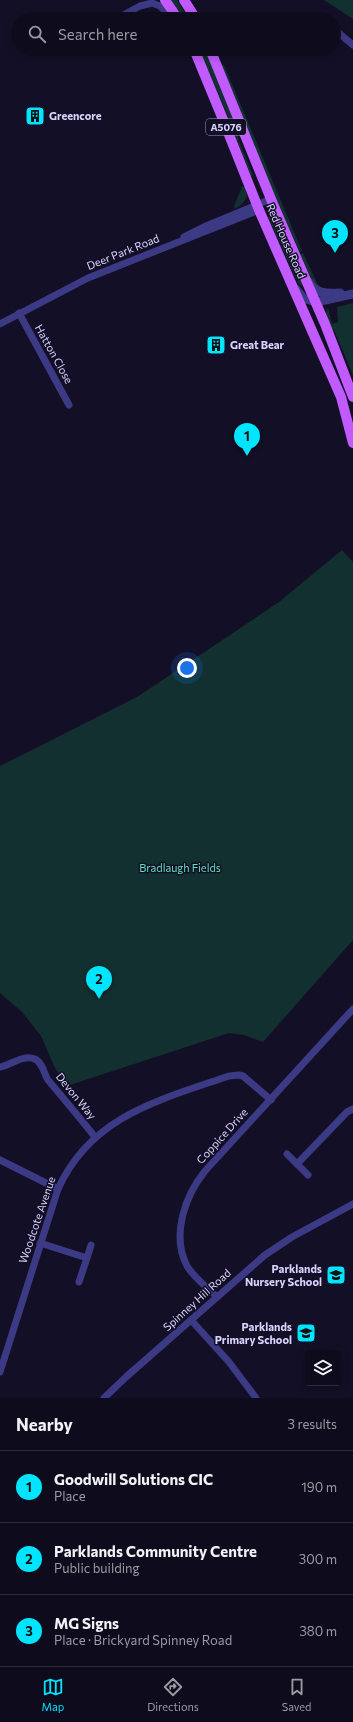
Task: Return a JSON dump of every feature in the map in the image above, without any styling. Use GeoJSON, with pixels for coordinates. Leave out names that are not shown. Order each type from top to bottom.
{"type":"FeatureCollection","features":[{"type":"Feature","properties":{"kind":"main road"},"geometry":{"type":"LineString","coordinates":[[166,0],[174,12]]}},
{"type":"Feature","properties":{"kind":"main road"},"geometry":{"type":"LineString","coordinates":[[184,0],[192,12]]}},
{"type":"Feature","properties":{"kind":"main road","name":"Red House Road"},"geometry":{"type":"LineString","coordinates":[[197,56],[304,314],[341,397],[353,442]]}},
{"type":"Feature","properties":{"kind":"main road"},"geometry":{"type":"LineString","coordinates":[[213,56],[271,199],[306,278],[312,299],[352,393]]}},
{"type":"Feature","properties":{"kind":"main road"},"geometry":{"type":"LineString","coordinates":[[237,113],[241,138],[261,187],[262,196],[259,206]]}},
{"type":"Feature","properties":{"kind":"street"},"geometry":{"type":"LineString","coordinates":[[127,12],[142,3],[152,3],[160,6],[166,12]]}},
{"type":"Feature","properties":{"kind":"street"},"geometry":{"type":"LineString","coordinates":[[341,35],[353,45]]}},
{"type":"Feature","properties":{"kind":"street","name":"Deer Park Road"},"geometry":{"type":"LineString","coordinates":[[0,324],[18,313],[88,278],[179,241],[206,226],[259,206],[271,199]]}},
{"type":"Feature","properties":{"kind":"street"},"geometry":{"type":"LineString","coordinates":[[306,278],[316,291],[330,293],[353,293]]}},
{"type":"Feature","properties":{"kind":"street"},"geometry":{"type":"LineString","coordinates":[[293,286],[303,298],[312,299],[353,293]]}},
{"type":"Feature","properties":{"kind":"street"},"geometry":{"type":"LineString","coordinates":[[304,314],[303,306],[312,299],[330,293]]}},
{"type":"Feature","properties":{"kind":"street","name":"Hatton Close"},"geometry":{"type":"LineString","coordinates":[[18,313],[69,406]]}},
{"type":"Feature","properties":{"kind":"street","name":"Coppice Drive"},"geometry":{"type":"LineString","coordinates":[[217,1297],[195,1276],[184,1258],[180,1239],[181,1226],[185,1207],[192,1191],[200,1178],[353,1009]]}},
{"type":"Feature","properties":{"kind":"street","name":"Devon Way"},"geometry":{"type":"LineString","coordinates":[[0,1067],[28,1058],[36,1060],[40,1064],[47,1078],[95,1137]]}},
{"type":"Feature","properties":{"kind":"street","name":"Woodcote Avenue"},"geometry":{"type":"LineString","coordinates":[[0,1372],[58,1189],[71,1164],[95,1137],[120,1119],[138,1109],[171,1096],[235,1075],[248,1079],[271,1100]]}},
{"type":"Feature","properties":{"kind":"street"},"geometry":{"type":"LineString","coordinates":[[297,1164],[347,1112],[353,1109]]}},
{"type":"Feature","properties":{"kind":"street"},"geometry":{"type":"LineString","coordinates":[[287,1154],[308,1175]]}},
{"type":"Feature","properties":{"kind":"street"},"geometry":{"type":"LineString","coordinates":[[0,1160],[58,1189]]}},
{"type":"Feature","properties":{"kind":"street","name":"Spinney Hill Road"},"geometry":{"type":"LineString","coordinates":[[104,1398],[254,1263],[280,1244],[353,1204]]}},
{"type":"Feature","properties":{"kind":"street"},"geometry":{"type":"LineString","coordinates":[[40,1243],[87,1258]]}},
{"type":"Feature","properties":{"kind":"street"},"geometry":{"type":"LineString","coordinates":[[79,1282],[91,1245]]}},
{"type":"Feature","properties":{"kind":"street"},"geometry":{"type":"LineString","coordinates":[[191,1320],[233,1367],[253,1397]]}},
{"type":"Feature","properties":{"kind":"green space"},"geometry":{"type":"Polygon","coordinates":[[[171,0],[177,0],[185,12],[179,12],[171,0]]]}},
{"type":"Feature","properties":{"kind":"green space"},"geometry":{"type":"Polygon","coordinates":[[[324,0],[353,0],[353,19],[324,0]]]}},
{"type":"Feature","properties":{"kind":"green space"},"geometry":{"type":"Polygon","coordinates":[[[202,56],[208,56],[234,120],[239,141],[253,175],[251,176],[228,116],[202,56]]]}},
{"type":"Feature","properties":{"kind":"green space"},"geometry":{"type":"Polygon","coordinates":[[[222,65],[224,65],[302,251],[300,252],[279,207],[222,65]]]}},
{"type":"Feature","properties":{"kind":"green space"},"geometry":{"type":"Polygon","coordinates":[[[245,186],[247,197],[242,204],[235,209],[234,206],[242,187],[245,186]]]}},
{"type":"Feature","properties":{"kind":"green space"},"geometry":{"type":"Polygon","coordinates":[[[271,214],[274,217],[303,286],[301,286],[297,281],[268,217],[271,214]]]}},
{"type":"Feature","properties":{"kind":"green space"},"geometry":{"type":"Polygon","coordinates":[[[303,253],[319,287],[312,280],[300,254],[303,253]]]}},
{"type":"Feature","properties":{"kind":"green space"},"geometry":{"type":"Polygon","coordinates":[[[353,303],[353,375],[333,328],[334,337],[325,314],[328,308],[332,324],[338,322],[337,307],[353,303]]]}},
{"type":"Feature","properties":{"kind":"green space","name":"Bradlaugh Fields"},"geometry":{"type":"Polygon","coordinates":[[[342,550],[353,562],[353,940],[263,1042],[244,1035],[229,1033],[67,1086],[55,1068],[41,1036],[22,1012],[0,993],[0,766],[137,697],[279,602],[342,550]]]}},
{"type":"Feature","properties":{"kind":"place","name":"Greencore"},"geometry":{"type":"Point","coordinates":[35,116]}},
{"type":"Feature","properties":{"kind":"place","name":"MG Signs"},"geometry":{"type":"Point","coordinates":[335,253]}},
{"type":"Feature","properties":{"kind":"place","name":"Great Bear"},"geometry":{"type":"Point","coordinates":[216,345]}},
{"type":"Feature","properties":{"kind":"place","name":"Goodwill Solutions CIC"},"geometry":{"type":"Point","coordinates":[247,456]}},
{"type":"Feature","properties":{"kind":"place","name":"Parklands Community Centre"},"geometry":{"type":"Point","coordinates":[99,999]}},
{"type":"Feature","properties":{"kind":"place","name":"Parklands Nursery School"},"geometry":{"type":"Point","coordinates":[336,1275]}},
{"type":"Feature","properties":{"kind":"place","name":"Parklands Primary School"},"geometry":{"type":"Point","coordinates":[306,1333]}}]}
